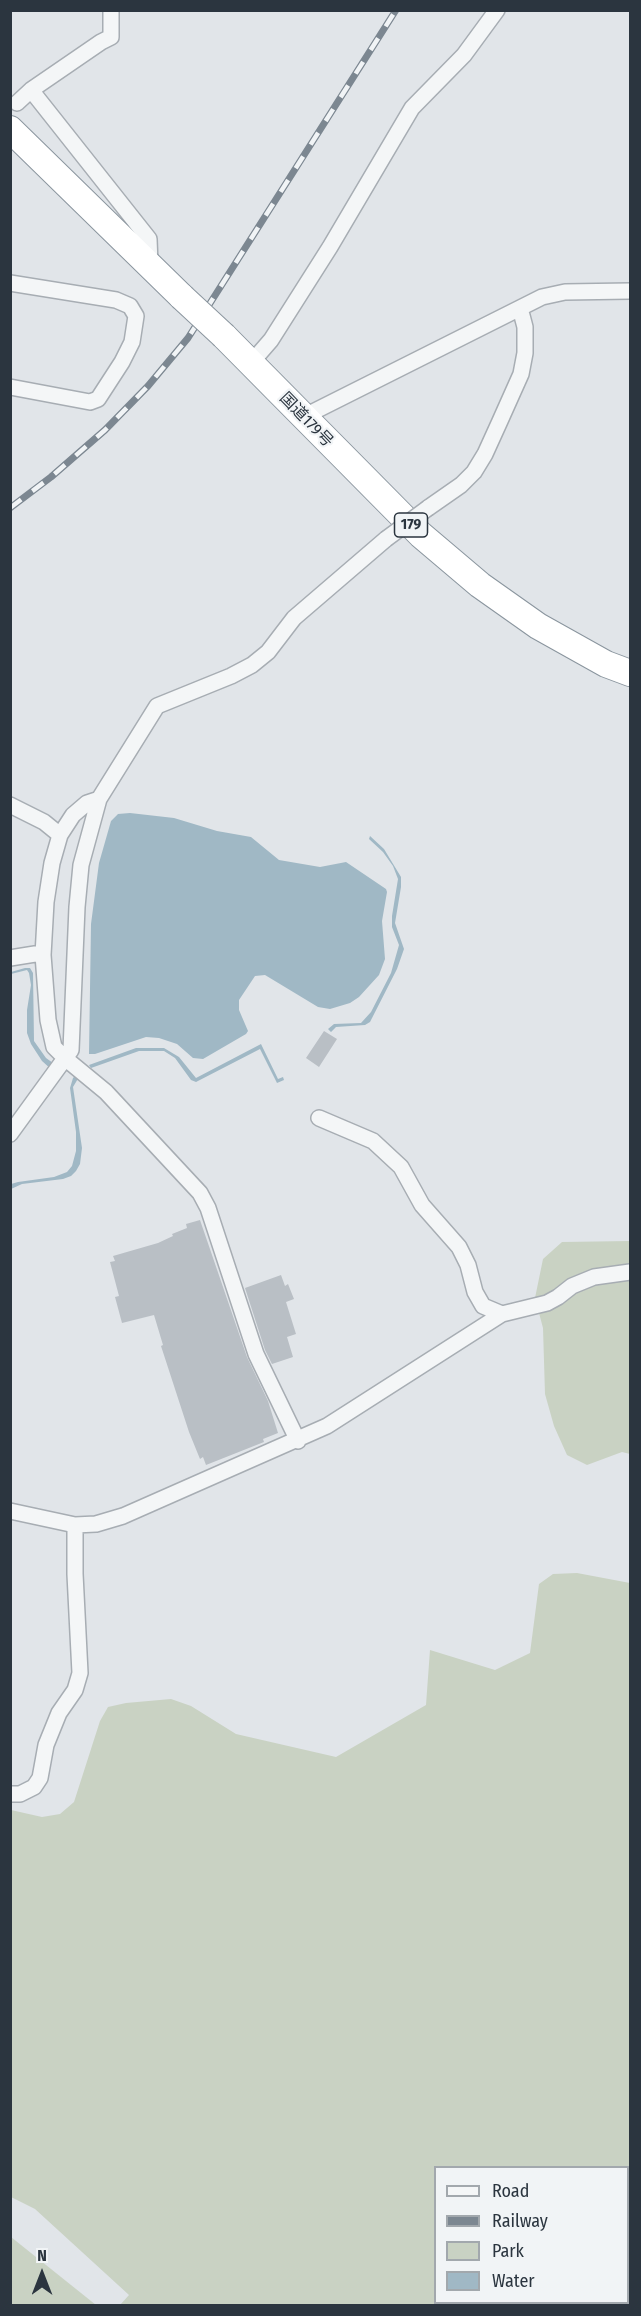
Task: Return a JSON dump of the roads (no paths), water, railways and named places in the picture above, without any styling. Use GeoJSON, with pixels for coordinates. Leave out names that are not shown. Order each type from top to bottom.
{"type":"FeatureCollection","features":[{"type":"Feature","properties":{"kind":"highway","name":"国道179号"},"geometry":{"type":"LineString","coordinates":[[10,129],[224,336],[421,535],[480,585],[538,626],[606,664],[630,673]]}},
{"type":"Feature","properties":{"kind":"street"},"geometry":{"type":"LineString","coordinates":[[17,103],[31,90],[111,37],[111,10]]}},
{"type":"Feature","properties":{"kind":"street"},"geometry":{"type":"LineString","coordinates":[[251,363],[271,340],[324,257],[412,108],[464,55],[497,10]]}},
{"type":"Feature","properties":{"kind":"street"},"geometry":{"type":"LineString","coordinates":[[31,90],[149,239],[150,264]]}},
{"type":"Feature","properties":{"kind":"street"},"geometry":{"type":"LineString","coordinates":[[10,283],[116,300],[130,306],[136,316],[132,342],[98,399],[90,402],[10,387]]}},
{"type":"Feature","properties":{"kind":"street"},"geometry":{"type":"LineString","coordinates":[[303,417],[542,297],[565,292],[630,291]]}},
{"type":"Feature","properties":{"kind":"street"},"geometry":{"type":"LineString","coordinates":[[10,1134],[71,1050],[81,865],[99,799],[157,706],[252,665],[267,652],[294,618],[386,539],[461,485],[474,472],[521,374],[525,353],[525,327],[520,308]]}},
{"type":"Feature","properties":{"kind":"street"},"geometry":{"type":"LineString","coordinates":[[99,799],[87,803],[73,815],[60,835],[52,863],[46,902],[43,955],[54,1047],[106,1092],[200,1193],[208,1208],[256,1354],[298,1441]]}},
{"type":"Feature","properties":{"kind":"street"},"geometry":{"type":"LineString","coordinates":[[10,805],[44,822],[60,835]]}},
{"type":"Feature","properties":{"kind":"street"},"geometry":{"type":"LineString","coordinates":[[10,958],[43,955]]}},
{"type":"Feature","properties":{"kind":"street"},"geometry":{"type":"LineString","coordinates":[[319,1118],[373,1141],[401,1167],[422,1205],[459,1247],[468,1265],[475,1292],[483,1306],[502,1314]]}},
{"type":"Feature","properties":{"kind":"street"},"geometry":{"type":"LineString","coordinates":[[10,1510],[75,1525],[96,1524],[123,1516],[298,1441],[327,1426],[502,1314],[547,1303],[572,1286],[594,1277],[630,1272]]}},
{"type":"Feature","properties":{"kind":"street"},"geometry":{"type":"LineString","coordinates":[[10,1794],[20,1794],[34,1787],[40,1778],[46,1745],[59,1713],[75,1690],[80,1673],[75,1525]]}},
{"type":"Feature","properties":{"kind":"water"},"geometry":{"type":"Polygon","coordinates":[[[130,813],[174,818],[217,831],[251,837],[279,860],[320,867],[346,862],[386,889],[387,892],[382,921],[385,959],[379,975],[359,997],[350,1003],[330,1009],[318,1007],[265,975],[255,976],[239,1000],[239,1010],[248,1031],[203,1059],[193,1058],[177,1044],[159,1038],[146,1037],[89,1054],[91,924],[99,863],[111,821],[118,814],[130,813]]]}},
{"type":"Feature","properties":{"kind":"water"},"geometry":{"type":"Polygon","coordinates":[[[370,836],[384,849],[401,877],[395,923],[404,949],[397,969],[370,1022],[365,1025],[336,1027],[331,1032],[328,1029],[334,1024],[361,1023],[371,1012],[391,973],[399,945],[392,927],[398,879],[393,866],[383,852],[369,839],[370,836]]]}},
{"type":"Feature","properties":{"kind":"water"},"geometry":{"type":"Polygon","coordinates":[[[30,968],[33,973],[34,1041],[46,1058],[53,1063],[52,1070],[42,1061],[27,1033],[27,1010],[31,985],[29,973],[27,970],[11,974],[11,972],[30,968]]]}},
{"type":"Feature","properties":{"kind":"water"},"geometry":{"type":"Polygon","coordinates":[[[261,1044],[278,1079],[283,1077],[284,1080],[277,1083],[260,1049],[196,1082],[191,1080],[175,1058],[164,1051],[139,1051],[91,1068],[89,1065],[136,1048],[164,1048],[179,1057],[196,1078],[261,1044]]]}},
{"type":"Feature","properties":{"kind":"water"},"geometry":{"type":"Polygon","coordinates":[[[77,1074],[79,1077],[73,1087],[82,1148],[80,1164],[76,1171],[63,1179],[22,1184],[11,1189],[11,1184],[54,1177],[67,1172],[72,1166],[76,1151],[76,1132],[70,1088],[77,1074]]]}},
{"type":"Feature","properties":{"kind":"railway"},"geometry":{"type":"LineString","coordinates":[[10,508],[51,477],[105,430],[148,386],[188,338],[396,10]]}}]}
